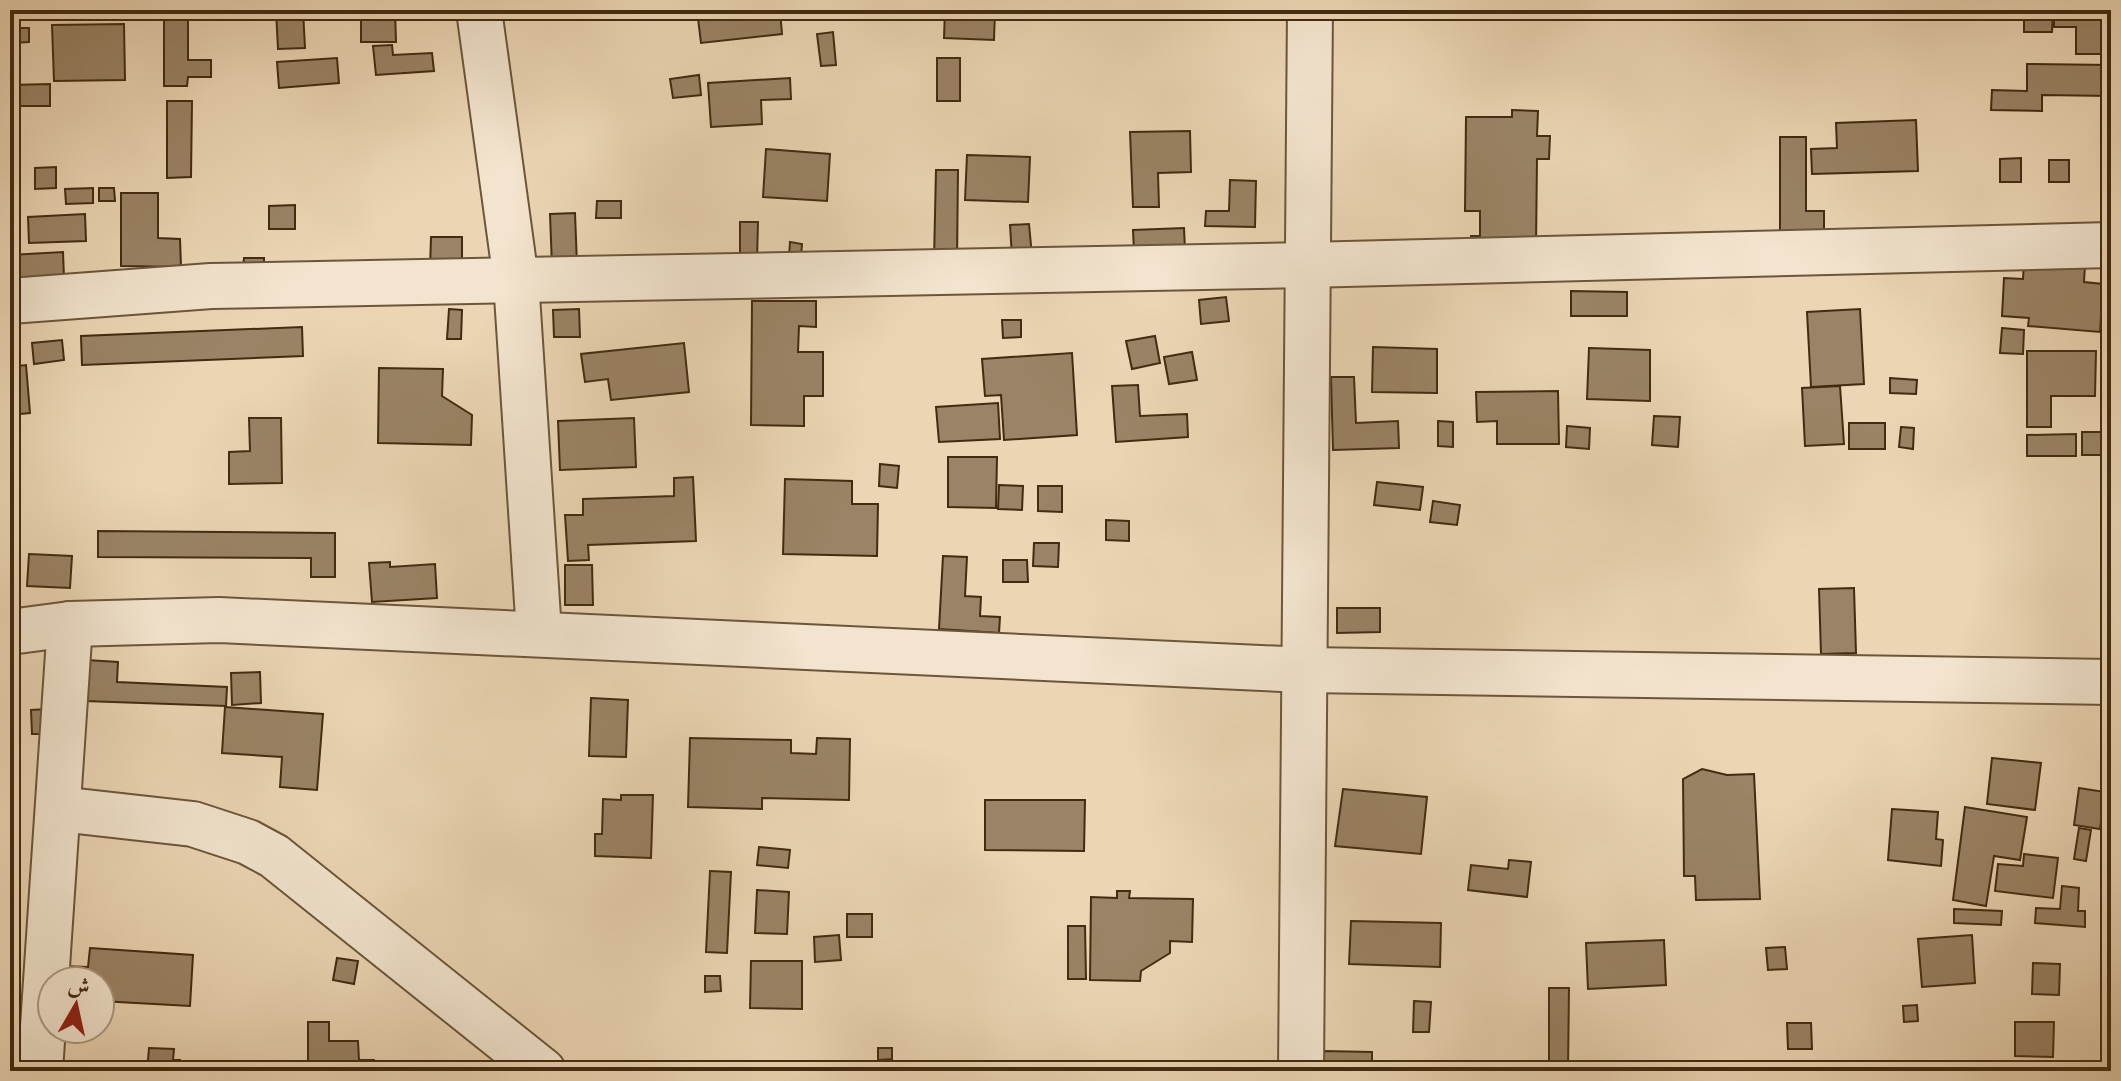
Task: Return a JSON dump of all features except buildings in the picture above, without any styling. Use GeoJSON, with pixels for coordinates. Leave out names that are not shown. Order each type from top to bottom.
{"type":"FeatureCollection","features":[{"type":"Feature","properties":{"kind":"street"},"geometry":{"type":"LineString","coordinates":[[479,10],[516,280],[539,633]]}},
{"type":"Feature","properties":{"kind":"street"},"geometry":{"type":"LineString","coordinates":[[1301,1071],[1310,10]]}},
{"type":"Feature","properties":{"kind":"street"},"geometry":{"type":"LineString","coordinates":[[10,301],[211,286],[1306,265],[2111,245]]}},
{"type":"Feature","properties":{"kind":"street"},"geometry":{"type":"LineString","coordinates":[[10,632],[70,624],[219,620],[1305,670],[2111,682]]}},
{"type":"Feature","properties":{"kind":"street"},"geometry":{"type":"LineString","coordinates":[[40,1071],[70,624]]}},
{"type":"Feature","properties":{"kind":"street"},"geometry":{"type":"LineString","coordinates":[[59,809],[193,824],[248,842],[274,856],[543,1071]]}}]}
